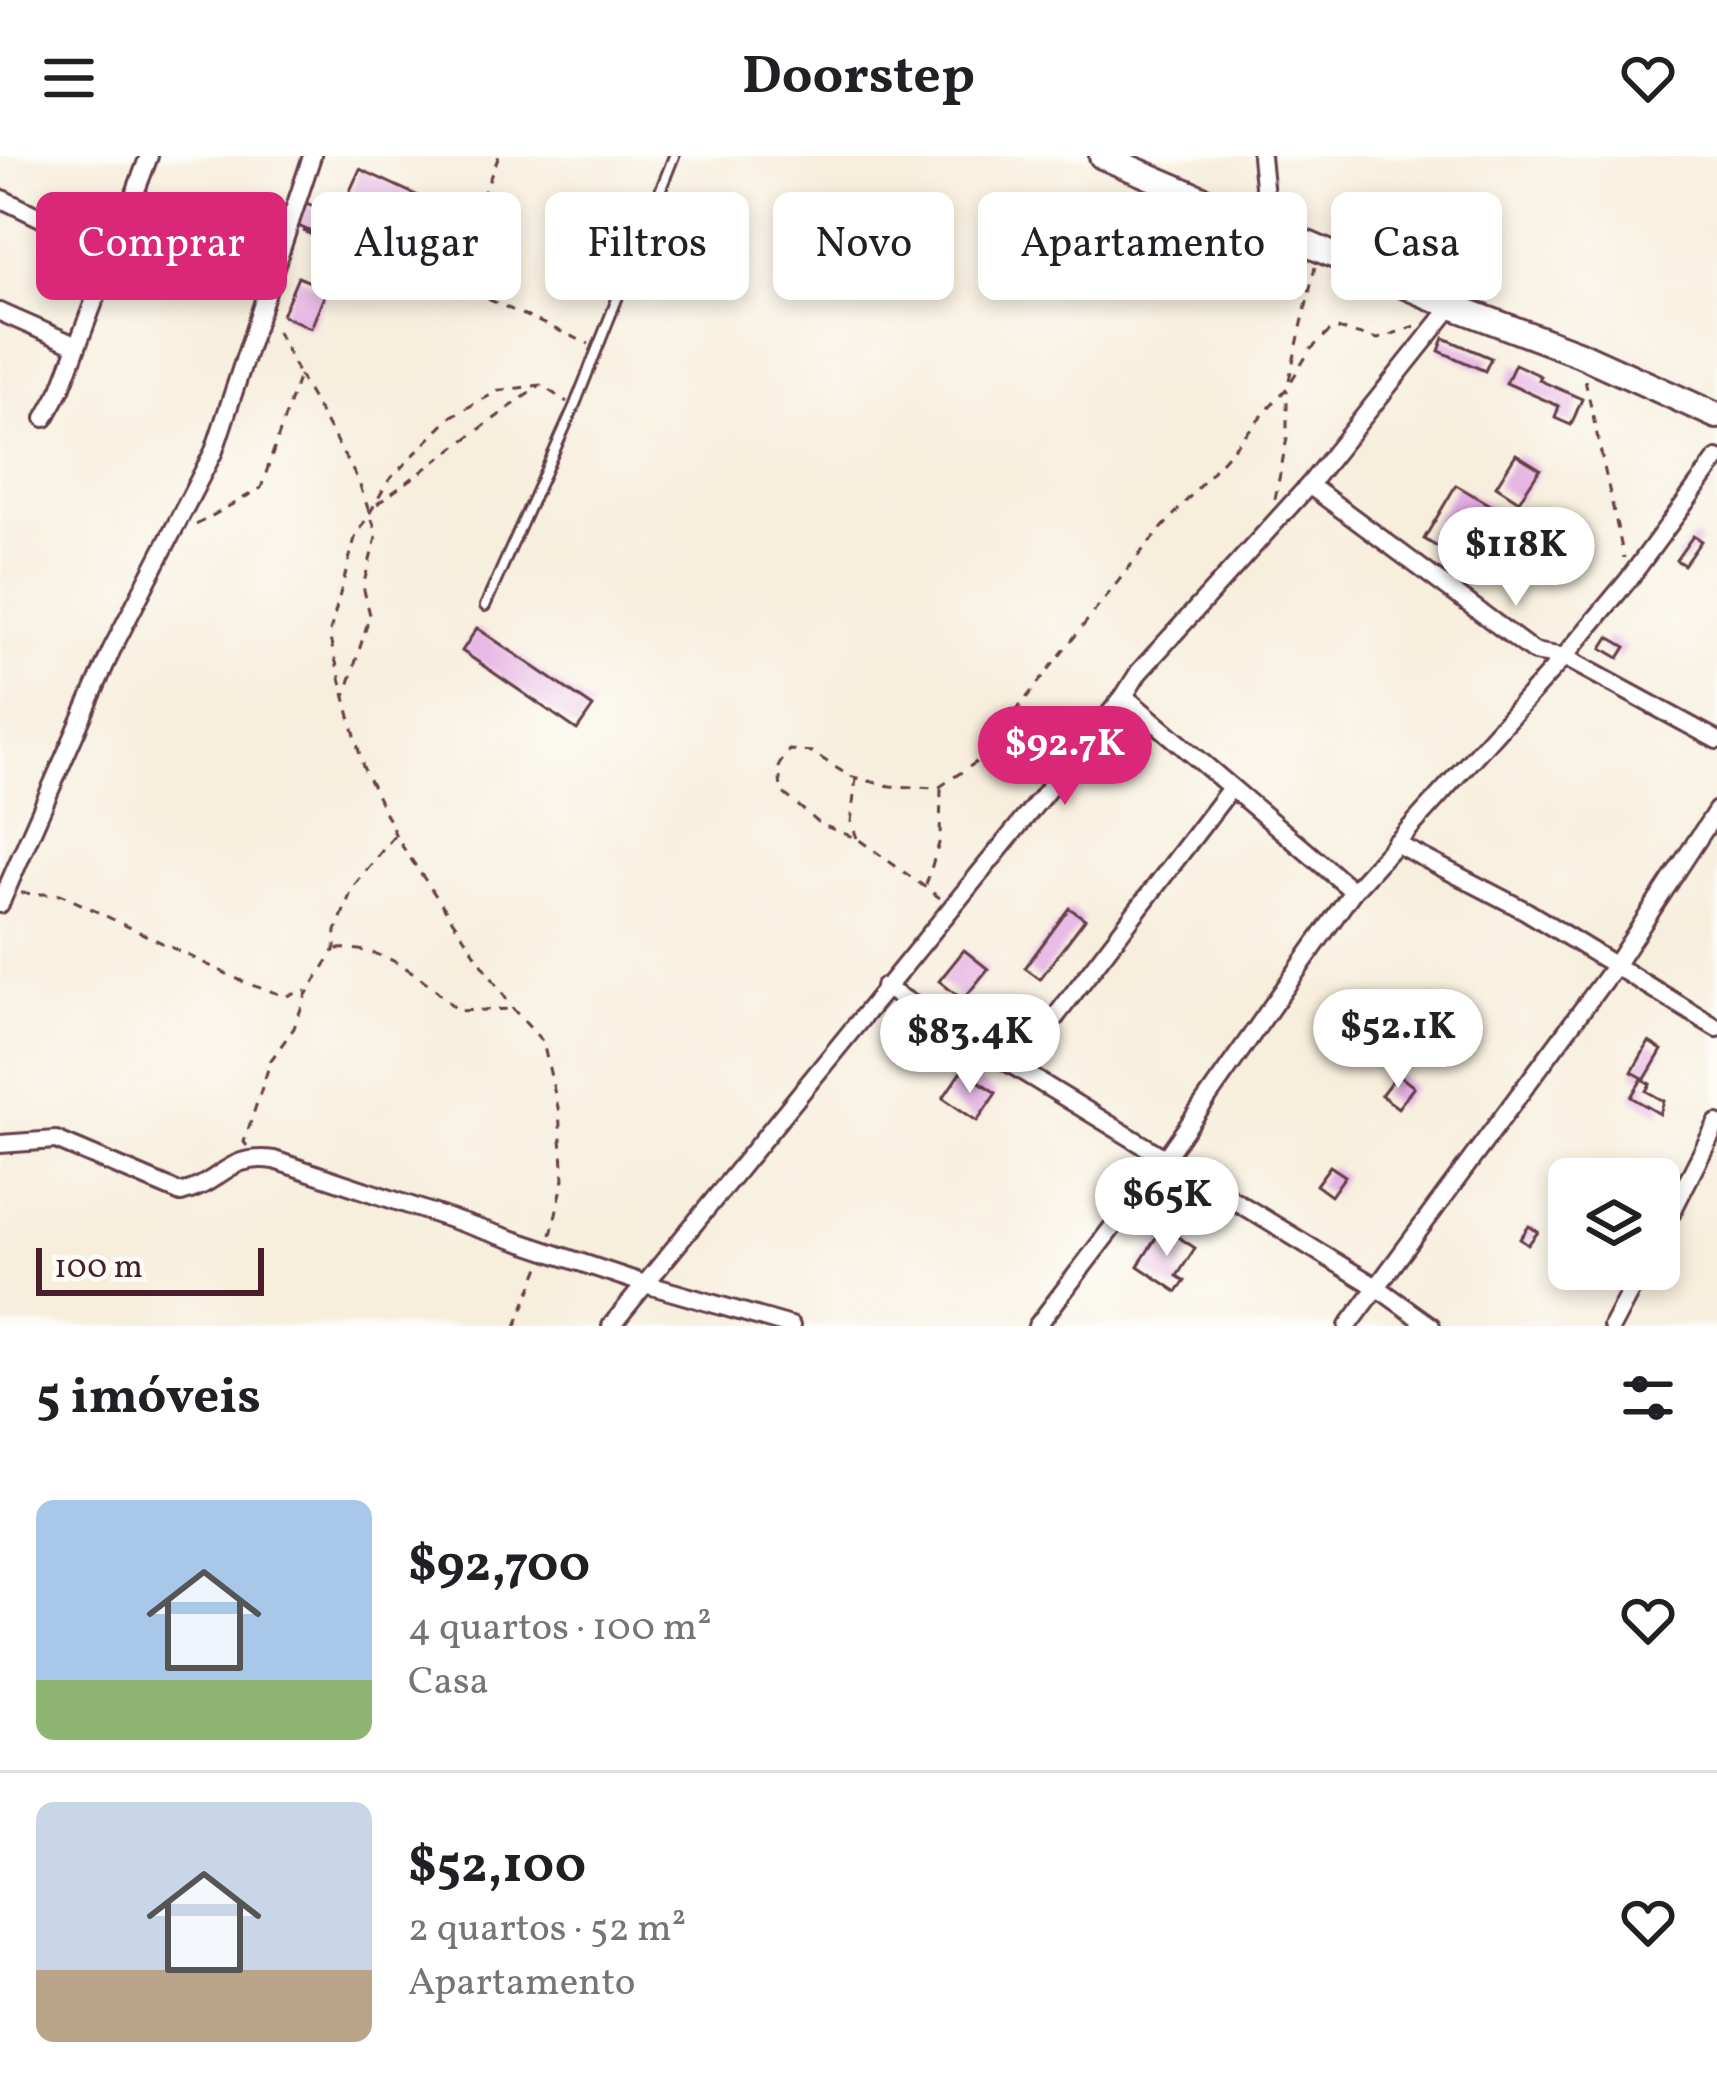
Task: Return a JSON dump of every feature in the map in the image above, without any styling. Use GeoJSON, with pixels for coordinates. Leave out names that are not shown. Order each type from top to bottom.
{"type":"FeatureCollection","features":[{"type":"Feature","properties":{"kind":"main road"},"geometry":{"type":"LineString","coordinates":[[1102,156],[1187,192]]}},
{"type":"Feature","properties":{"kind":"main road"},"geometry":{"type":"LineString","coordinates":[[1307,243],[1452,306],[1580,354],[1717,416]]}},
{"type":"Feature","properties":{"kind":"street"},"geometry":{"type":"LineString","coordinates":[[135,192],[149,156]]}},
{"type":"Feature","properties":{"kind":"street"},"geometry":{"type":"LineString","coordinates":[[3,898],[112,649],[214,451],[312,156]]}},
{"type":"Feature","properties":{"kind":"street"},"geometry":{"type":"LineString","coordinates":[[1262,156],[1265,192]]}},
{"type":"Feature","properties":{"kind":"street"},"geometry":{"type":"LineString","coordinates":[[0,198],[36,216]]}},
{"type":"Feature","properties":{"kind":"street"},"geometry":{"type":"LineString","coordinates":[[45,418],[93,300]]}},
{"type":"Feature","properties":{"kind":"street"},"geometry":{"type":"LineString","coordinates":[[611,1326],[1139,672],[1309,485],[1452,306]]}},
{"type":"Feature","properties":{"kind":"street"},"geometry":{"type":"LineString","coordinates":[[0,312],[76,346]]}},
{"type":"Feature","properties":{"kind":"street"},"geometry":{"type":"LineString","coordinates":[[1037,1326],[1166,1157],[1354,891],[1564,657],[1629,579],[1717,459]]}},
{"type":"Feature","properties":{"kind":"street"},"geometry":{"type":"LineString","coordinates":[[1309,485],[1534,652],[1564,657],[1717,740]]}},
{"type":"Feature","properties":{"kind":"street"},"geometry":{"type":"LineString","coordinates":[[1124,696],[1354,891]]}},
{"type":"Feature","properties":{"kind":"street"},"geometry":{"type":"LineString","coordinates":[[1017,1066],[1231,788]]}},
{"type":"Feature","properties":{"kind":"street"},"geometry":{"type":"LineString","coordinates":[[1348,1326],[1616,964],[1717,810]]}},
{"type":"Feature","properties":{"kind":"street"},"geometry":{"type":"LineString","coordinates":[[1395,843],[1526,911],[1717,1028]]}},
{"type":"Feature","properties":{"kind":"street"},"geometry":{"type":"LineString","coordinates":[[884,987],[1378,1288],[1431,1326]]}},
{"type":"Feature","properties":{"kind":"street"},"geometry":{"type":"LineString","coordinates":[[1680,1196],[1717,1123]]}},
{"type":"Feature","properties":{"kind":"street"},"geometry":{"type":"LineString","coordinates":[[0,1144],[56,1140],[181,1193],[212,1180],[240,1159],[254,1157],[340,1179],[645,1285],[790,1326]]}},
{"type":"Feature","properties":{"kind":"street"},"geometry":{"type":"LineString","coordinates":[[1612,1326],[1631,1290]]}},
{"type":"Feature","properties":{"kind":"lane"},"geometry":{"type":"LineString","coordinates":[[485,606],[574,406],[674,156]]}},
{"type":"Feature","properties":{"kind":"path"},"geometry":{"type":"LineString","coordinates":[[484,192],[499,156]]}},
{"type":"Feature","properties":{"kind":"path"},"geometry":{"type":"LineString","coordinates":[[289,225],[311,234]]}},
{"type":"Feature","properties":{"kind":"path"},"geometry":{"type":"LineString","coordinates":[[1268,530],[1287,438],[1287,388],[1319,248]]}},
{"type":"Feature","properties":{"kind":"path"},"geometry":{"type":"LineString","coordinates":[[490,300],[597,347]]}},
{"type":"Feature","properties":{"kind":"path"},"geometry":{"type":"LineString","coordinates":[[263,303],[358,480],[377,534],[363,586],[370,615],[344,699]]}},
{"type":"Feature","properties":{"kind":"path"},"geometry":{"type":"LineString","coordinates":[[951,905],[858,839],[820,824],[781,791],[779,765],[789,750],[812,752],[856,778],[890,786],[941,787],[974,763],[1146,546],[1287,388],[1310,350],[1333,328],[1378,339],[1420,323]]}},
{"type":"Feature","properties":{"kind":"path"},"geometry":{"type":"LineString","coordinates":[[1580,354],[1629,579]]}},
{"type":"Feature","properties":{"kind":"path"},"geometry":{"type":"LineString","coordinates":[[168,541],[260,488],[299,375]]}},
{"type":"Feature","properties":{"kind":"path"},"geometry":{"type":"LineString","coordinates":[[371,510],[541,385]]}},
{"type":"Feature","properties":{"kind":"path"},"geometry":{"type":"LineString","coordinates":[[516,1326],[547,1252],[564,1179],[559,1112],[542,1042],[513,1009],[395,834],[363,767],[328,635],[355,538],[389,480],[452,416],[498,391],[541,385],[574,406]]}},
{"type":"Feature","properties":{"kind":"path"},"geometry":{"type":"LineString","coordinates":[[856,778],[851,822],[858,839]]}},
{"type":"Feature","properties":{"kind":"path"},"geometry":{"type":"LineString","coordinates":[[925,888],[940,840],[941,787]]}},
{"type":"Feature","properties":{"kind":"path"},"geometry":{"type":"LineString","coordinates":[[254,1157],[244,1142],[271,1060],[294,1028],[308,991],[335,949],[336,931],[353,887],[395,834]]}},
{"type":"Feature","properties":{"kind":"path"},"geometry":{"type":"LineString","coordinates":[[3,898],[62,895],[248,984],[286,996],[308,991]]}},
{"type":"Feature","properties":{"kind":"path"},"geometry":{"type":"LineString","coordinates":[[335,949],[361,947],[423,976],[458,1011],[513,1009]]}},
{"type":"Feature","properties":{"kind":"building"},"geometry":{"type":"Polygon","coordinates":[[[360,169],[410,192],[349,192],[360,169]]]}},
{"type":"Feature","properties":{"kind":"building"},"geometry":{"type":"Polygon","coordinates":[[[304,202],[311,205],[311,232],[294,224],[304,202]]]}},
{"type":"Feature","properties":{"kind":"building"},"geometry":{"type":"Polygon","coordinates":[[[298,277],[311,282],[311,300],[322,300],[311,328],[282,315],[298,277]]]}},
{"type":"Feature","properties":{"kind":"building"},"geometry":{"type":"Polygon","coordinates":[[[1444,338],[1491,358],[1485,371],[1439,351],[1444,338]]]}},
{"type":"Feature","properties":{"kind":"building"},"geometry":{"type":"Polygon","coordinates":[[[1515,364],[1582,399],[1571,425],[1555,418],[1559,406],[1506,383],[1515,364]]]}},
{"type":"Feature","properties":{"kind":"building"},"geometry":{"type":"Polygon","coordinates":[[[1516,454],[1540,469],[1519,501],[1496,486],[1516,454]]]}},
{"type":"Feature","properties":{"kind":"building"},"geometry":{"type":"Polygon","coordinates":[[[1456,485],[1510,517],[1478,571],[1424,539],[1456,485]]]}},
{"type":"Feature","properties":{"kind":"building"},"geometry":{"type":"Polygon","coordinates":[[[1693,536],[1701,541],[1684,565],[1676,560],[1693,536]]]}},
{"type":"Feature","properties":{"kind":"building"},"geometry":{"type":"Polygon","coordinates":[[[477,628],[593,707],[577,730],[462,651],[477,628]]]}},
{"type":"Feature","properties":{"kind":"building"},"geometry":{"type":"Polygon","coordinates":[[[1609,637],[1626,647],[1619,658],[1602,648],[1609,637]]]}},
{"type":"Feature","properties":{"kind":"building"},"geometry":{"type":"Polygon","coordinates":[[[1069,908],[1085,919],[1040,979],[1025,968],[1069,908]]]}},
{"type":"Feature","properties":{"kind":"building"},"geometry":{"type":"Polygon","coordinates":[[[964,950],[988,969],[963,1000],[939,981],[964,950]]]}},
{"type":"Feature","properties":{"kind":"building"},"geometry":{"type":"Polygon","coordinates":[[[1649,1042],[1662,1050],[1645,1079],[1632,1072],[1649,1042]]]}},
{"type":"Feature","properties":{"kind":"building"},"geometry":{"type":"Polygon","coordinates":[[[962,1070],[996,1093],[977,1121],[943,1098],[962,1070]]]}},
{"type":"Feature","properties":{"kind":"building"},"geometry":{"type":"Polygon","coordinates":[[[1397,1074],[1414,1087],[1398,1108],[1381,1095],[1397,1074]]]}},
{"type":"Feature","properties":{"kind":"building"},"geometry":{"type":"Polygon","coordinates":[[[1642,1079],[1650,1084],[1646,1091],[1664,1101],[1660,1114],[1631,1097],[1642,1079]]]}},
{"type":"Feature","properties":{"kind":"building"},"geometry":{"type":"Polygon","coordinates":[[[1330,1166],[1345,1176],[1331,1196],[1316,1185],[1330,1166]]]}},
{"type":"Feature","properties":{"kind":"building"},"geometry":{"type":"Polygon","coordinates":[[[1529,1226],[1538,1232],[1528,1245],[1520,1239],[1529,1226]]]}},
{"type":"Feature","properties":{"kind":"building"},"geometry":{"type":"Polygon","coordinates":[[[1163,1227],[1195,1248],[1177,1276],[1185,1281],[1177,1292],[1138,1266],[1163,1227]]]}}]}
